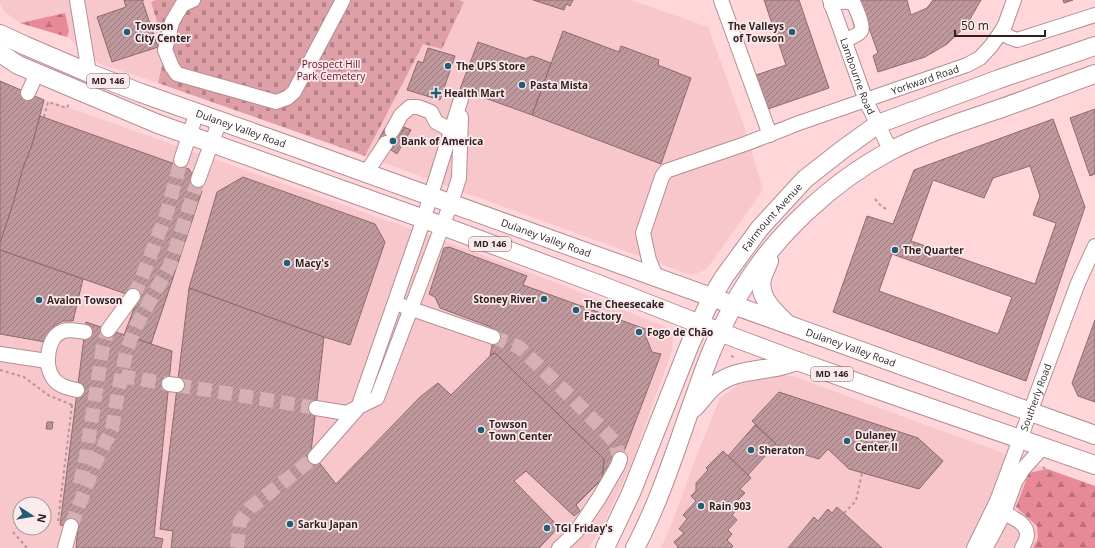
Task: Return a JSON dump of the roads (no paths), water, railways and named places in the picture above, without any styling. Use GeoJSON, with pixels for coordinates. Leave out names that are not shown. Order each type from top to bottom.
{"type":"FeatureCollection","features":[{"type":"Feature","properties":{"kind":"main road","name":"Dulaney Valley Road"},"geometry":{"type":"LineString","coordinates":[[0,34],[88,73],[141,93],[220,120],[1095,435]]}},
{"type":"Feature","properties":{"kind":"main road","name":"Fairmount Avenue"},"geometry":{"type":"LineString","coordinates":[[605,548],[631,493],[699,324],[712,297],[732,266],[760,228],[795,190],[842,150],[878,124],[999,79],[1095,46]]}},
{"type":"Feature","properties":{"kind":"main road"},"geometry":{"type":"LineString","coordinates":[[0,53],[18,65]]}},
{"type":"Feature","properties":{"kind":"main road"},"geometry":{"type":"LineString","coordinates":[[0,62],[18,65]]}},
{"type":"Feature","properties":{"kind":"main road","name":"MD 146"},"geometry":{"type":"LineString","coordinates":[[18,65],[189,136],[424,219],[797,361],[1095,465]]}},
{"type":"Feature","properties":{"kind":"main road","name":"Fairmount Avenue"},"geometry":{"type":"LineString","coordinates":[[636,548],[664,481],[711,351],[733,305],[742,289],[776,245],[804,214],[842,181],[867,164],[891,151],[951,125],[1095,74]]}},
{"type":"Feature","properties":{"kind":"main road"},"geometry":{"type":"LineString","coordinates":[[776,245],[762,278],[762,288],[764,298],[768,304],[787,324]]}},
{"type":"Feature","properties":{"kind":"main road"},"geometry":{"type":"LineString","coordinates":[[687,416],[714,386],[726,378],[738,373],[777,367],[797,361]]}},
{"type":"Feature","properties":{"kind":"street"},"geometry":{"type":"LineString","coordinates":[[77,0],[88,73]]}},
{"type":"Feature","properties":{"kind":"street"},"geometry":{"type":"LineString","coordinates":[[193,0],[182,5],[172,22],[165,50],[169,61],[177,74],[276,102],[287,98],[294,92],[343,0]]}},
{"type":"Feature","properties":{"kind":"street"},"geometry":{"type":"LineString","coordinates":[[721,0],[770,135]]}},
{"type":"Feature","properties":{"kind":"street","name":"Yorkward Road"},"geometry":{"type":"LineString","coordinates":[[656,277],[649,260],[643,233],[662,177],[666,171],[967,65],[980,58],[991,46],[1005,25],[1014,0]]}},
{"type":"Feature","properties":{"kind":"street"},"geometry":{"type":"LineString","coordinates":[[831,2],[844,1],[854,4],[861,24],[861,32],[844,40]]}},
{"type":"Feature","properties":{"kind":"street","name":"Lambourne Road"},"geometry":{"type":"LineString","coordinates":[[831,2],[866,101],[891,151]]}},
{"type":"Feature","properties":{"kind":"street"},"geometry":{"type":"LineString","coordinates":[[1001,32],[1018,40],[1095,15]]}},
{"type":"Feature","properties":{"kind":"street"},"geometry":{"type":"LineString","coordinates":[[28,93],[37,73]]}},
{"type":"Feature","properties":{"kind":"street"},"geometry":{"type":"LineString","coordinates":[[315,457],[358,408],[424,219],[461,99],[459,178],[378,398],[358,408],[346,413],[316,408]]}},
{"type":"Feature","properties":{"kind":"street"},"geometry":{"type":"LineString","coordinates":[[366,173],[382,149],[401,115],[410,108],[418,107],[431,112],[436,122],[452,130]]}},
{"type":"Feature","properties":{"kind":"street"},"geometry":{"type":"LineString","coordinates":[[181,160],[197,112]]}},
{"type":"Feature","properties":{"kind":"street"},"geometry":{"type":"LineString","coordinates":[[198,180],[220,120]]}},
{"type":"Feature","properties":{"kind":"street","name":"Southerly Road"},"geometry":{"type":"LineString","coordinates":[[974,548],[997,500],[1020,439],[1090,268],[1095,246]]}},
{"type":"Feature","properties":{"kind":"street"},"geometry":{"type":"LineString","coordinates":[[108,330],[133,296]]}},
{"type":"Feature","properties":{"kind":"street"},"geometry":{"type":"LineString","coordinates":[[395,303],[494,337]]}},
{"type":"Feature","properties":{"kind":"street"},"geometry":{"type":"LineString","coordinates":[[77,390],[66,388],[53,379],[49,371],[47,361],[48,352],[55,337],[63,331],[70,330],[85,332]]}},
{"type":"Feature","properties":{"kind":"street"},"geometry":{"type":"LineString","coordinates":[[0,354],[47,361]]}},
{"type":"Feature","properties":{"kind":"street"},"geometry":{"type":"LineString","coordinates":[[985,548],[992,538],[1004,513],[1015,482],[1023,469],[1042,447]]}},
{"type":"Feature","properties":{"kind":"street"},"geometry":{"type":"LineString","coordinates":[[560,548],[576,532],[599,498],[620,459]]}},
{"type":"Feature","properties":{"kind":"street"},"geometry":{"type":"LineString","coordinates":[[1004,513],[1019,521],[1025,528],[1027,536],[1022,548]]}},
{"type":"Feature","properties":{"kind":"street"},"geometry":{"type":"LineString","coordinates":[[64,525],[65,548]]}},
{"type":"Feature","properties":{"kind":"tunnel"},"geometry":{"type":"LineString","coordinates":[[133,296],[141,280],[167,212],[181,160]]}},
{"type":"Feature","properties":{"kind":"tunnel"},"geometry":{"type":"LineString","coordinates":[[71,526],[97,459],[112,429],[127,349],[136,326],[170,265],[198,180]]}},
{"type":"Feature","properties":{"kind":"tunnel"},"geometry":{"type":"LineString","coordinates":[[80,484],[86,456],[103,346],[108,330]]}},
{"type":"Feature","properties":{"kind":"tunnel"},"geometry":{"type":"LineString","coordinates":[[493,337],[519,347],[615,442],[620,459]]}},
{"type":"Feature","properties":{"kind":"tunnel"},"geometry":{"type":"LineString","coordinates":[[121,376],[169,384]]}},
{"type":"Feature","properties":{"kind":"tunnel"},"geometry":{"type":"LineString","coordinates":[[177,385],[316,408]]}},
{"type":"Feature","properties":{"kind":"tunnel"},"geometry":{"type":"LineString","coordinates":[[237,548],[240,521],[250,508],[315,457]]}},
{"type":"Feature","properties":{"kind":"place","name":"Towson City Center"},"geometry":{"type":"Point","coordinates":[127,32]}},
{"type":"Feature","properties":{"kind":"place","name":"The Valleys of Towson"},"geometry":{"type":"Point","coordinates":[792,32]}},
{"type":"Feature","properties":{"kind":"place","name":"The UPS Store"},"geometry":{"type":"Point","coordinates":[448,66]}},
{"type":"Feature","properties":{"kind":"place","name":"Pasta Mista"},"geometry":{"type":"Point","coordinates":[522,85]}},
{"type":"Feature","properties":{"kind":"place","name":"Health Mart"},"geometry":{"type":"Point","coordinates":[436,93]}},
{"type":"Feature","properties":{"kind":"place","name":"Bank of America"},"geometry":{"type":"Point","coordinates":[393,141]}},
{"type":"Feature","properties":{"kind":"place","name":"The Quarter"},"geometry":{"type":"Point","coordinates":[895,250]}},
{"type":"Feature","properties":{"kind":"place","name":"Macy's"},"geometry":{"type":"Point","coordinates":[287,263]}},
{"type":"Feature","properties":{"kind":"place","name":"Stoney River"},"geometry":{"type":"Point","coordinates":[544,299]}},
{"type":"Feature","properties":{"kind":"place","name":"Avalon Towson"},"geometry":{"type":"Point","coordinates":[39,300]}},
{"type":"Feature","properties":{"kind":"place","name":"The Cheesecake Factory"},"geometry":{"type":"Point","coordinates":[576,310]}},
{"type":"Feature","properties":{"kind":"place","name":"Fogo de Chão"},"geometry":{"type":"Point","coordinates":[639,332]}},
{"type":"Feature","properties":{"kind":"place","name":"Towson Town Center"},"geometry":{"type":"Point","coordinates":[481,430]}},
{"type":"Feature","properties":{"kind":"place","name":"Dulaney Center II"},"geometry":{"type":"Point","coordinates":[847,441]}},
{"type":"Feature","properties":{"kind":"place","name":"Sheraton"},"geometry":{"type":"Point","coordinates":[751,450]}},
{"type":"Feature","properties":{"kind":"place","name":"Rain 903"},"geometry":{"type":"Point","coordinates":[701,506]}},
{"type":"Feature","properties":{"kind":"place","name":"Sarku Japan"},"geometry":{"type":"Point","coordinates":[290,524]}},
{"type":"Feature","properties":{"kind":"place","name":"TGI Friday's"},"geometry":{"type":"Point","coordinates":[547,528]}},
{"type":"Feature","properties":{"kind":"park label","name":"Prospect Hill Park Cemetery"},"geometry":{"type":"Point","coordinates":[331,70]}}]}
